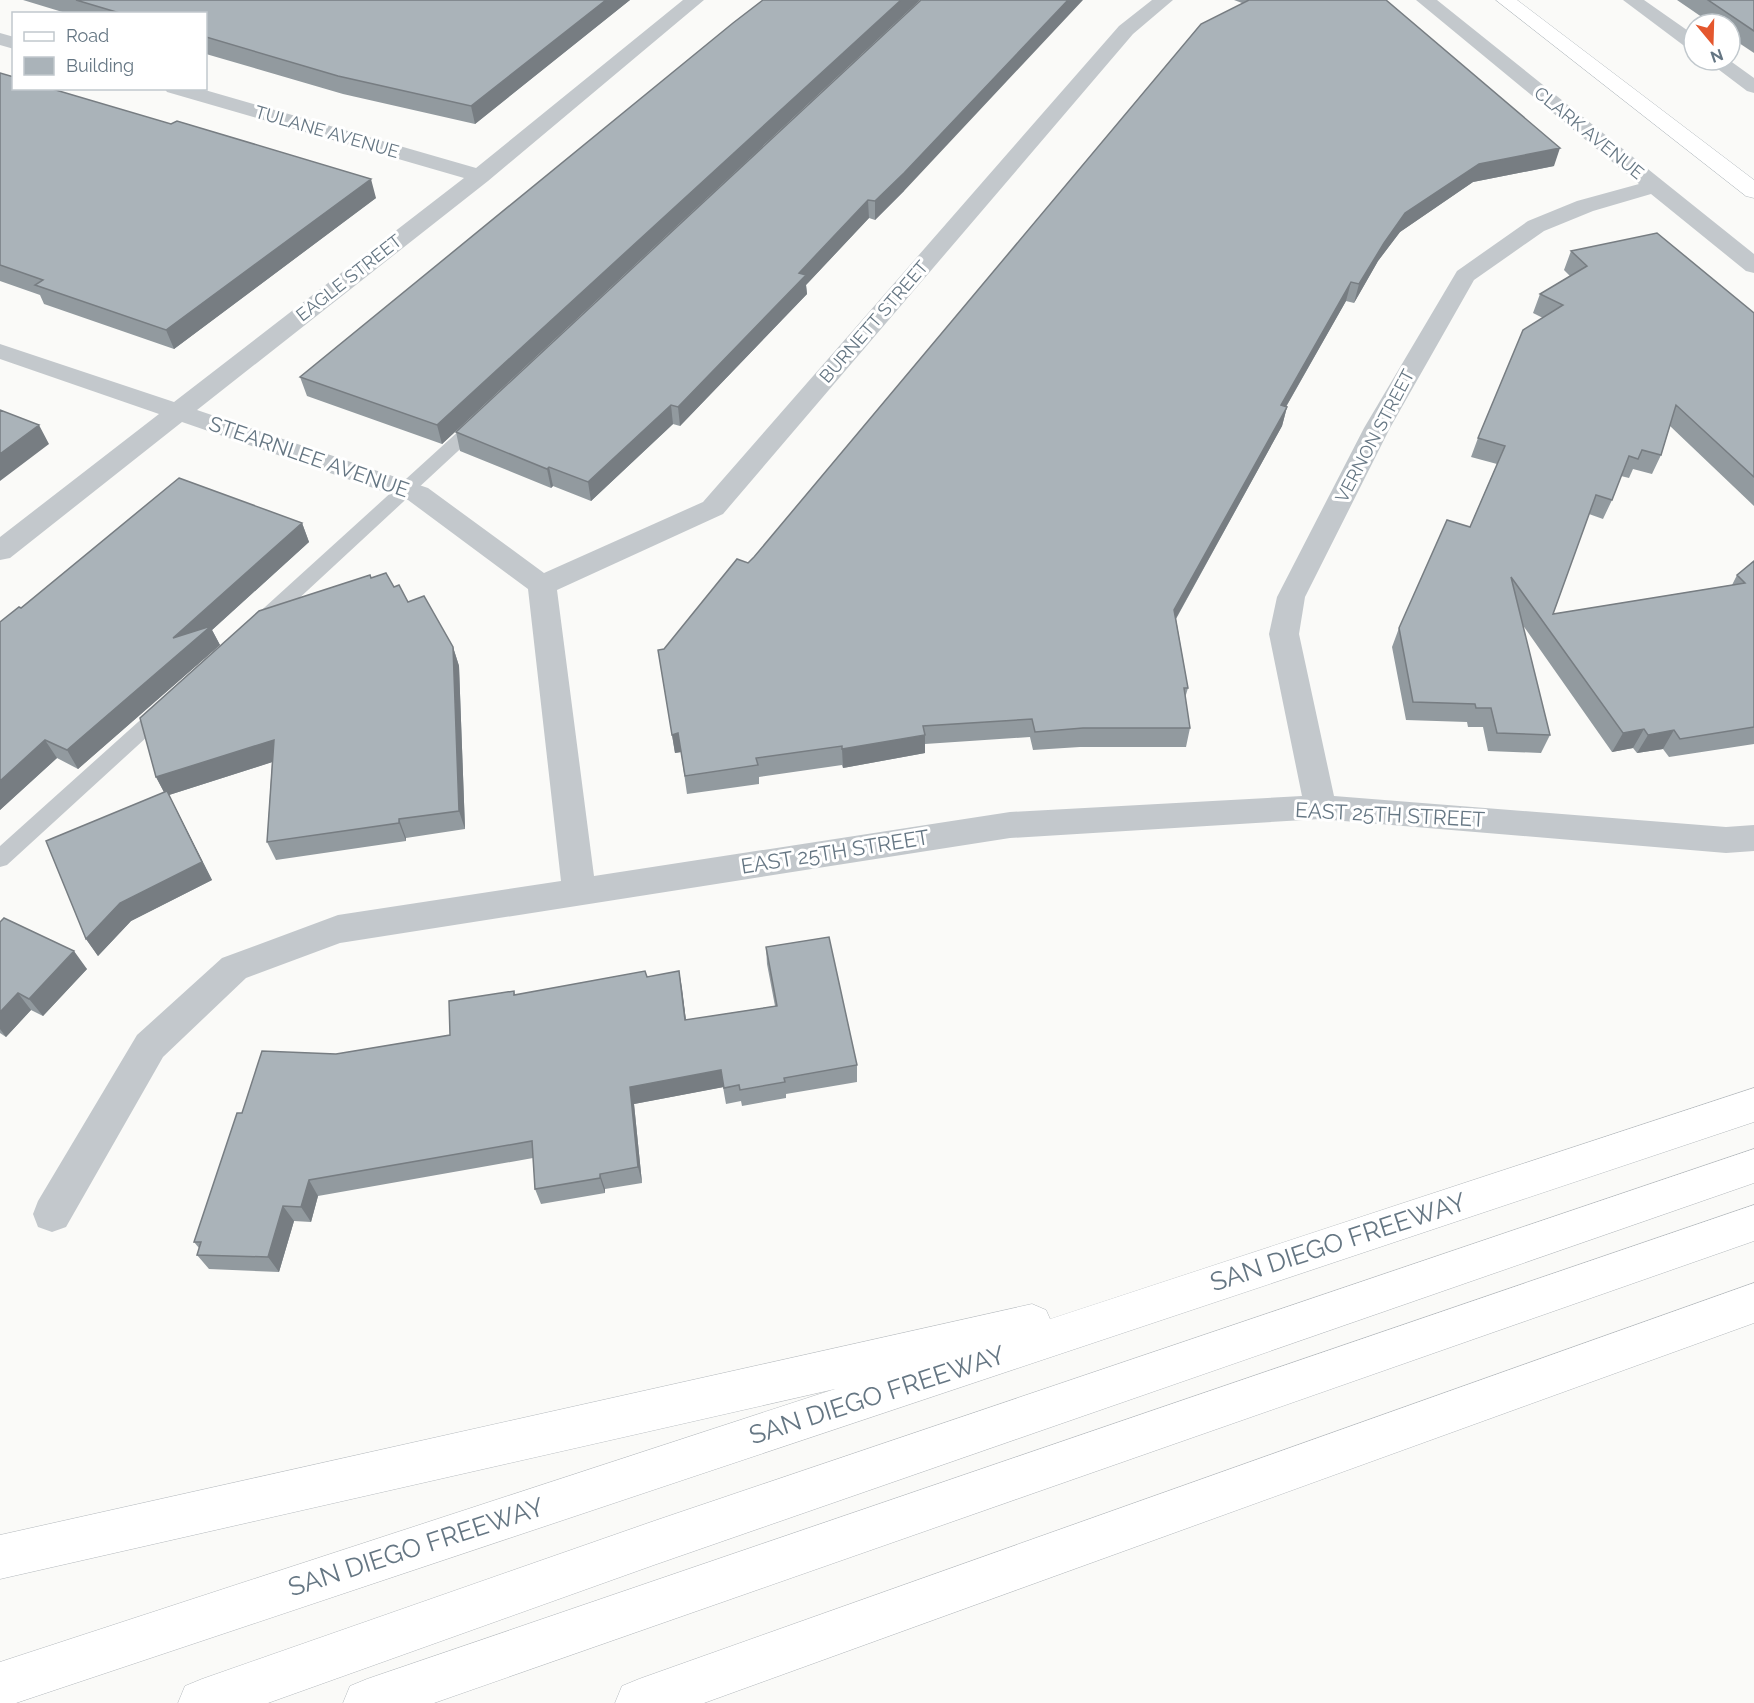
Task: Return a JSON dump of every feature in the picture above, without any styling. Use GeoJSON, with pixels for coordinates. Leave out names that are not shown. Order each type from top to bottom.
{"type":"FeatureCollection","features":[{"type":"Feature","properties":{"kind":"main road"},"geometry":{"type":"LineString","coordinates":[[1505,0],[1754,191]]}},
{"type":"Feature","properties":{"kind":"main road","name":"SAN DIEGO FREEWAY"},"geometry":{"type":"LineString","coordinates":[[0,1685],[1754,1105]]}},
{"type":"Feature","properties":{"kind":"main road"},"geometry":{"type":"LineString","coordinates":[[202,1703],[665,1539],[1754,1166]]}},
{"type":"Feature","properties":{"kind":"main road"},"geometry":{"type":"LineString","coordinates":[[367,1703],[1754,1223]]}},
{"type":"Feature","properties":{"kind":"main road"},"geometry":{"type":"LineString","coordinates":[[0,1557],[1221,1281]]}},
{"type":"Feature","properties":{"kind":"main road"},"geometry":{"type":"LineString","coordinates":[[639,1703],[1754,1303]]}},
{"type":"Feature","properties":{"kind":"street","name":"EAGLE STREET"},"geometry":{"type":"LineString","coordinates":[[0,551],[480,176],[695,0]]}},
{"type":"Feature","properties":{"kind":"street","name":"BURNETT STREET"},"geometry":{"type":"LineString","coordinates":[[542,585],[713,508],[1126,30],[1164,0]]}},
{"type":"Feature","properties":{"kind":"street","name":"CLARK AVENUE"},"geometry":{"type":"LineString","coordinates":[[1425,0],[1754,266]]}},
{"type":"Feature","properties":{"kind":"street"},"geometry":{"type":"LineString","coordinates":[[1632,0],[1682,35]]}},
{"type":"Feature","properties":{"kind":"street"},"geometry":{"type":"LineString","coordinates":[[1733,72],[1754,87]]}},
{"type":"Feature","properties":{"kind":"street","name":"TULANE AVENUE"},"geometry":{"type":"LineString","coordinates":[[181,90],[480,176]]}},
{"type":"Feature","properties":{"kind":"street","name":"VERNON STREET"},"geometry":{"type":"LineString","coordinates":[[1320,807],[1284,634],[1291,597],[1377,428],[1465,276],[1536,226],[1586,207],[1655,186]]}},
{"type":"Feature","properties":{"kind":"street","name":"STEARNLEE AVENUE"},"geometry":{"type":"LineString","coordinates":[[0,351],[418,494],[542,585]]}},
{"type":"Feature","properties":{"kind":"street"},"geometry":{"type":"LineString","coordinates":[[542,585],[579,892]]}},
{"type":"Feature","properties":{"kind":"street","name":"EAST 25TH STREET"},"geometry":{"type":"LineString","coordinates":[[52,1214],[150,1046],[234,969],[339,929],[1010,825],[1320,807],[1726,840],[1754,838]]}},
{"type":"Feature","properties":{"kind":"lane"},"geometry":{"type":"LineString","coordinates":[[247,634],[494,408]]}},
{"type":"Feature","properties":{"kind":"lane"},"geometry":{"type":"LineString","coordinates":[[0,859],[177,699]]}},
{"type":"Feature","properties":{"kind":"building"},"geometry":{"type":"Polygon","coordinates":[[[76,0],[606,0],[471,106],[338,76],[207,37],[207,12],[116,12],[76,0]]]}},
{"type":"Feature","properties":{"kind":"building"},"geometry":{"type":"Polygon","coordinates":[[[763,0],[901,0],[437,425],[300,377],[733,23],[763,0]]]}},
{"type":"Feature","properties":{"kind":"building"},"geometry":{"type":"Polygon","coordinates":[[[921,0],[1068,0],[904,173],[875,201],[868,200],[799,273],[806,275],[678,407],[671,405],[588,482],[549,467],[547,469],[456,432],[921,0]]]}},
{"type":"Feature","properties":{"kind":"building"},"geometry":{"type":"Polygon","coordinates":[[[1249,0],[1386,0],[1560,148],[1479,164],[1405,213],[1359,284],[1351,282],[1281,405],[1287,407],[1174,610],[1188,688],[1184,688],[1190,728],[1083,728],[1035,732],[1032,719],[923,726],[925,735],[842,749],[842,746],[756,758],[758,765],[685,776],[678,733],[672,735],[658,650],[664,649],[737,559],[748,563],[754,557],[1201,24],[1249,0]]]}},
{"type":"Feature","properties":{"kind":"building"},"geometry":{"type":"Polygon","coordinates":[[[1708,0],[1754,0],[1754,31],[1742,23],[1742,12],[1726,12],[1708,0]]]}},
{"type":"Feature","properties":{"kind":"building"},"geometry":{"type":"Polygon","coordinates":[[[0,73],[12,76],[12,90],[56,90],[171,124],[177,121],[371,179],[166,330],[35,285],[43,280],[0,265],[0,73]]]}},
{"type":"Feature","properties":{"kind":"building"},"geometry":{"type":"Polygon","coordinates":[[[1657,233],[1754,313],[1754,477],[1676,405],[1661,455],[1642,450],[1638,459],[1629,456],[1612,500],[1596,495],[1553,614],[1745,583],[1737,575],[1754,561],[1754,727],[1680,739],[1674,730],[1648,735],[1644,729],[1623,733],[1511,577],[1550,735],[1497,733],[1491,708],[1476,708],[1475,704],[1413,702],[1399,628],[1447,520],[1470,527],[1505,446],[1478,438],[1523,330],[1563,305],[1540,294],[1587,266],[1571,251],[1657,233]]]}},
{"type":"Feature","properties":{"kind":"building"},"geometry":{"type":"Polygon","coordinates":[[[0,410],[39,425],[0,454],[0,410]]]}},
{"type":"Feature","properties":{"kind":"building"},"geometry":{"type":"Polygon","coordinates":[[[179,478],[302,523],[173,638],[211,626],[67,750],[45,740],[0,781],[0,622],[19,607],[21,608],[179,478]]]}},
{"type":"Feature","properties":{"kind":"building"},"geometry":{"type":"Polygon","coordinates":[[[386,573],[394,587],[399,585],[408,602],[424,596],[453,647],[459,811],[399,819],[399,823],[267,842],[274,740],[156,777],[140,718],[259,611],[370,575],[371,578],[386,573]]]}},
{"type":"Feature","properties":{"kind":"building"},"geometry":{"type":"Polygon","coordinates":[[[167,791],[202,862],[120,903],[86,939],[46,841],[167,791]]]}},
{"type":"Feature","properties":{"kind":"building"},"geometry":{"type":"Polygon","coordinates":[[[4,918],[74,951],[29,999],[18,993],[0,1012],[0,922],[4,918]]]}},
{"type":"Feature","properties":{"kind":"building"},"geometry":{"type":"Polygon","coordinates":[[[829,937],[857,1065],[784,1078],[785,1082],[740,1090],[739,1085],[724,1088],[721,1070],[630,1087],[638,1167],[600,1174],[600,1178],[535,1189],[532,1141],[309,1180],[301,1207],[283,1206],[268,1257],[197,1255],[201,1242],[194,1242],[237,1113],[242,1113],[262,1051],[336,1054],[450,1035],[449,1001],[514,991],[514,995],[645,971],[647,977],[679,971],[685,1020],[777,1006],[766,947],[829,937]]]}}]}
